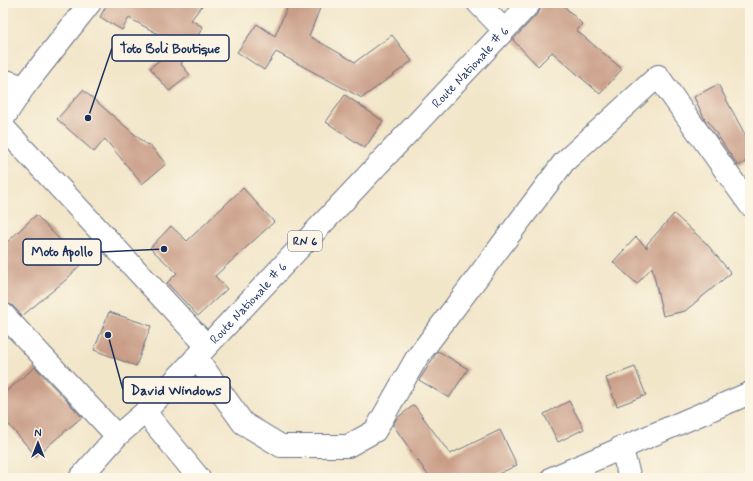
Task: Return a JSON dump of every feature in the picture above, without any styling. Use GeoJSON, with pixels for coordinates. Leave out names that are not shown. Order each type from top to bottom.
{"type":"FeatureCollection","features":[{"type":"Feature","properties":{"kind":"street"},"geometry":{"type":"LineString","coordinates":[[3,119],[24,87],[90,3]]}},
{"type":"Feature","properties":{"kind":"street"},"geometry":{"type":"LineString","coordinates":[[478,3],[504,30]]}},
{"type":"Feature","properties":{"kind":"street","name":"Route Nationale # 6"},"geometry":{"type":"LineString","coordinates":[[80,478],[117,436],[145,412],[530,3]]}},
{"type":"Feature","properties":{"kind":"street"},"geometry":{"type":"LineString","coordinates":[[3,127],[201,351],[243,422],[281,446],[348,446],[375,431],[416,359],[564,162],[658,76],[750,206]]}},
{"type":"Feature","properties":{"kind":"street"},"geometry":{"type":"LineString","coordinates":[[3,80],[24,87]]}},
{"type":"Feature","properties":{"kind":"street"},"geometry":{"type":"LineString","coordinates":[[3,314],[117,436]]}},
{"type":"Feature","properties":{"kind":"street"},"geometry":{"type":"LineString","coordinates":[[552,478],[750,394]]}},
{"type":"Feature","properties":{"kind":"street"},"geometry":{"type":"LineString","coordinates":[[145,412],[199,478]]}},
{"type":"Feature","properties":{"kind":"street"},"geometry":{"type":"LineString","coordinates":[[622,447],[630,478]]}},
{"type":"Feature","properties":{"kind":"building"},"geometry":{"type":"Polygon","coordinates":[[[102,3],[204,3],[191,20],[203,27],[181,64],[190,75],[169,91],[150,68],[178,45],[129,18],[122,30],[100,17],[106,6],[102,3]]]}},
{"type":"Feature","properties":{"kind":"building"},"geometry":{"type":"Polygon","coordinates":[[[289,3],[322,3],[309,36],[355,62],[392,35],[412,61],[362,98],[276,52],[264,70],[237,52],[257,24],[275,36],[289,3]]]}},
{"type":"Feature","properties":{"kind":"building"},"geometry":{"type":"Polygon","coordinates":[[[542,3],[561,3],[582,24],[576,30],[622,69],[600,94],[552,52],[538,66],[513,40],[539,12],[542,3]]]}},
{"type":"Feature","properties":{"kind":"building"},"geometry":{"type":"Polygon","coordinates":[[[718,84],[750,144],[750,159],[738,166],[708,121],[706,122],[694,97],[718,84]]]}},
{"type":"Feature","properties":{"kind":"building"},"geometry":{"type":"Polygon","coordinates":[[[83,90],[147,145],[149,144],[166,164],[142,184],[105,139],[94,152],[57,119],[83,90]]]}},
{"type":"Feature","properties":{"kind":"building"},"geometry":{"type":"Polygon","coordinates":[[[345,95],[383,121],[365,148],[326,122],[345,95]]]}},
{"type":"Feature","properties":{"kind":"building"},"geometry":{"type":"Polygon","coordinates":[[[243,188],[274,222],[215,276],[227,289],[198,316],[167,283],[177,273],[150,248],[171,226],[187,241],[243,188]]]}},
{"type":"Feature","properties":{"kind":"building"},"geometry":{"type":"Polygon","coordinates":[[[674,214],[706,243],[731,273],[685,311],[663,316],[652,267],[637,284],[613,262],[636,237],[647,248],[647,244],[674,214]]]}},
{"type":"Feature","properties":{"kind":"building"},"geometry":{"type":"Polygon","coordinates":[[[36,215],[82,263],[67,279],[22,316],[12,305],[3,302],[3,246],[36,215]]]}},
{"type":"Feature","properties":{"kind":"building"},"geometry":{"type":"Polygon","coordinates":[[[109,312],[151,326],[136,366],[94,350],[109,312]]]}},
{"type":"Feature","properties":{"kind":"building"},"geometry":{"type":"Polygon","coordinates":[[[438,351],[468,369],[449,398],[419,380],[438,351]]]}},
{"type":"Feature","properties":{"kind":"building"},"geometry":{"type":"Polygon","coordinates":[[[35,367],[82,417],[36,456],[3,418],[3,394],[35,367]]]}},
{"type":"Feature","properties":{"kind":"building"},"geometry":{"type":"Polygon","coordinates":[[[635,367],[646,395],[617,406],[606,378],[635,367]]]}},
{"type":"Feature","properties":{"kind":"building"},"geometry":{"type":"Polygon","coordinates":[[[569,401],[584,429],[558,442],[544,414],[569,401]]]}},
{"type":"Feature","properties":{"kind":"building"},"geometry":{"type":"Polygon","coordinates":[[[414,405],[450,454],[500,430],[517,465],[490,478],[430,478],[393,425],[397,418],[414,405]]]}},
{"type":"Feature","properties":{"kind":"place","name":"Toto Boli Boutique"},"geometry":{"type":"Point","coordinates":[88,118]}},
{"type":"Feature","properties":{"kind":"place","name":"Moto Apollo"},"geometry":{"type":"Point","coordinates":[164,249]}},
{"type":"Feature","properties":{"kind":"place","name":"David Windows"},"geometry":{"type":"Point","coordinates":[108,335]}}]}
